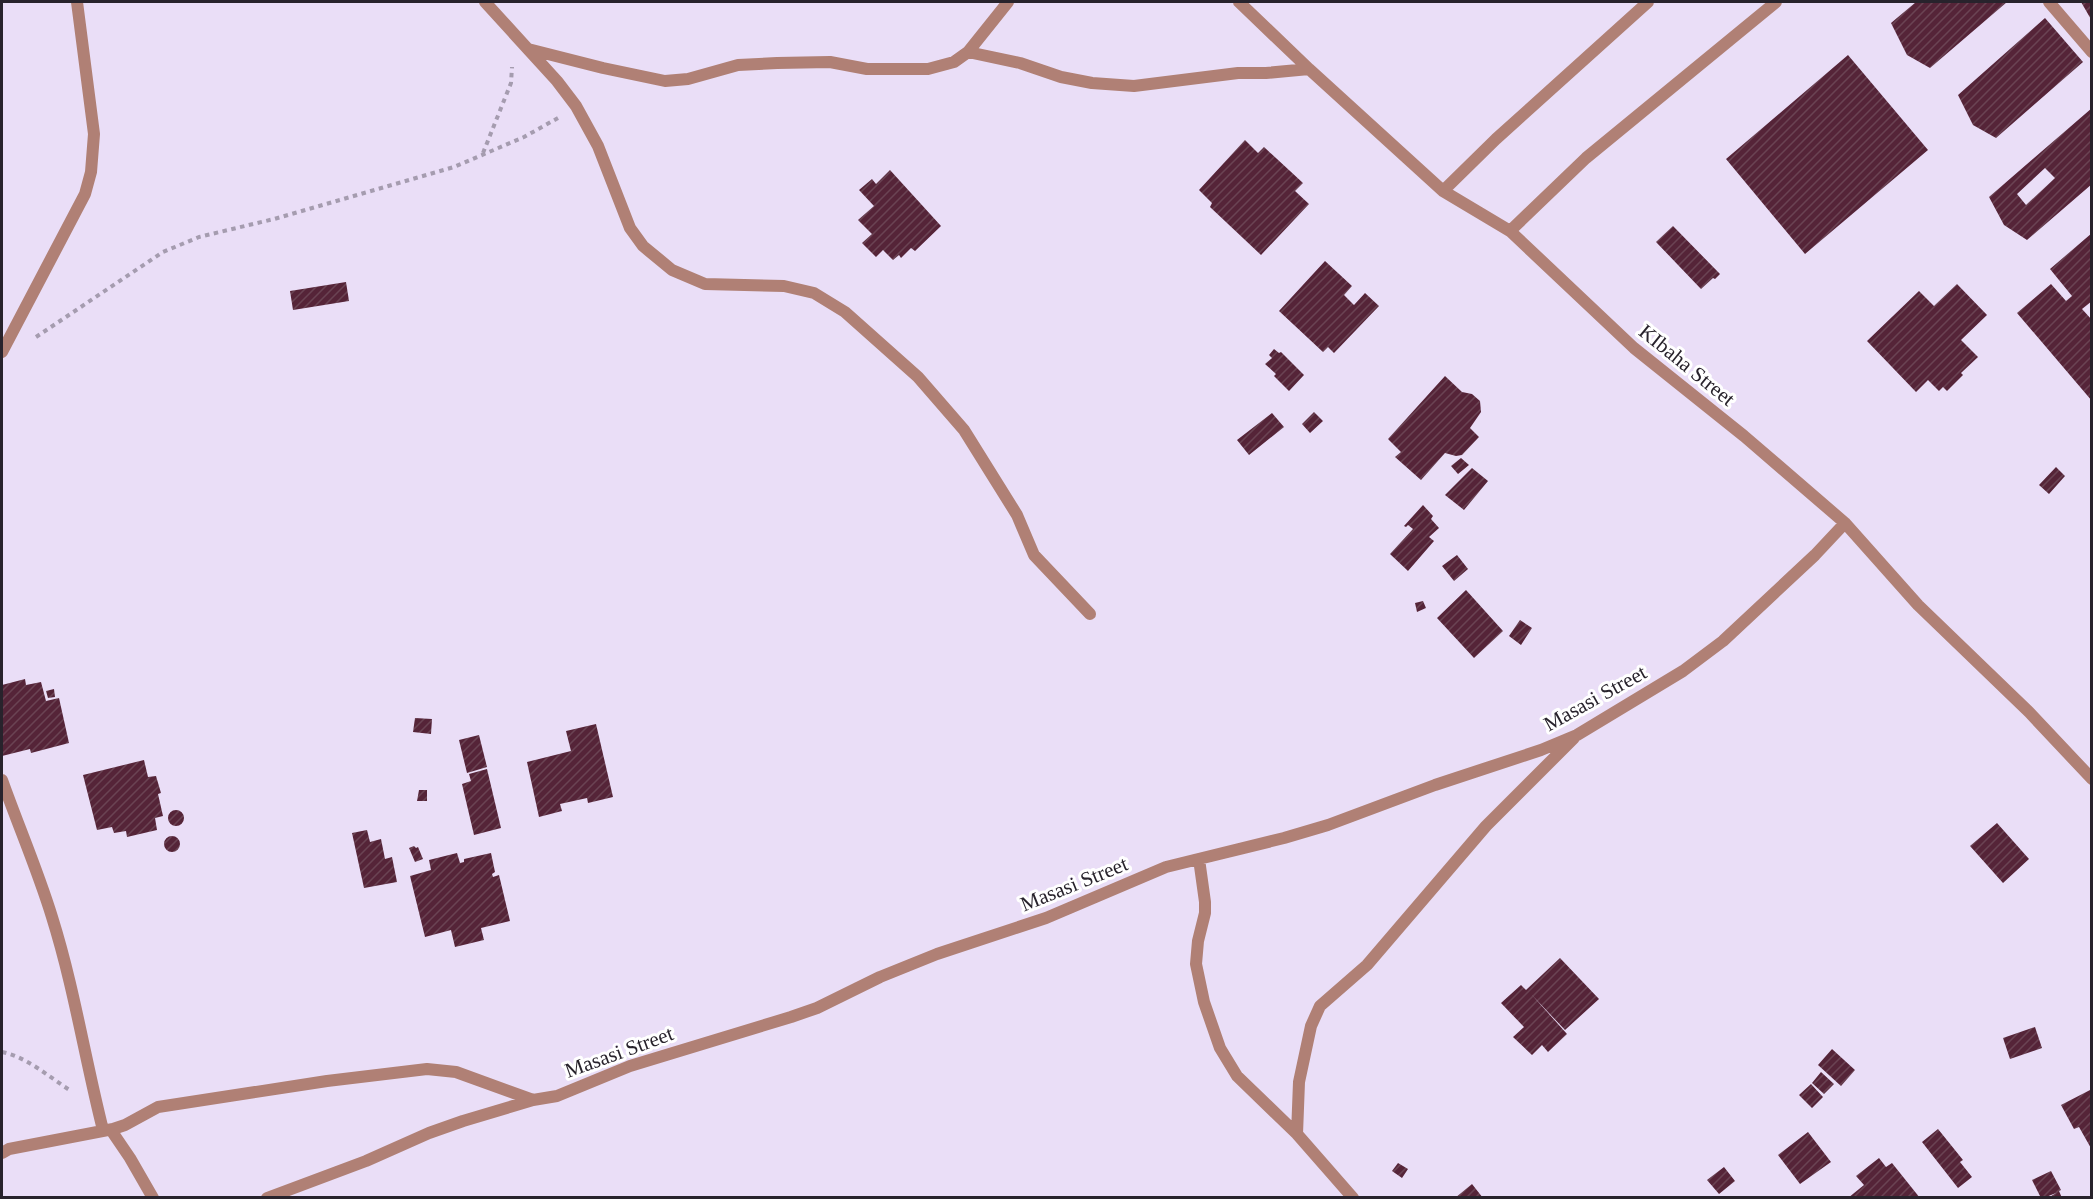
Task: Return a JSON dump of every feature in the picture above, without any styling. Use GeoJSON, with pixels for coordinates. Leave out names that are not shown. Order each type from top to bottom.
{"type":"FeatureCollection","features":[{"type":"Feature","properties":{"kind":"street"},"geometry":{"type":"LineString","coordinates":[[2,352],[80,204],[91,172],[94,135],[77,2]]}},
{"type":"Feature","properties":{"kind":"street"},"geometry":{"type":"LineString","coordinates":[[485,2],[557,81],[576,106],[598,146],[630,228],[643,246],[672,270],[705,284],[784,286],[814,293],[845,312],[918,377],[964,430],[1017,515],[1034,555],[1090,614]]}},
{"type":"Feature","properties":{"kind":"street"},"geometry":{"type":"LineString","coordinates":[[527,49],[665,81],[688,79],[738,65],[830,62],[867,69],[928,69],[954,62],[968,52],[1008,2]]}},
{"type":"Feature","properties":{"kind":"street","name":"KIbaha Street"},"geometry":{"type":"LineString","coordinates":[[1239,2],[1443,191],[1510,231],[1634,348],[1744,436],[1845,523],[1918,605],[2029,712],[2091,779]]}},
{"type":"Feature","properties":{"kind":"street"},"geometry":{"type":"LineString","coordinates":[[1443,191],[1496,139],[1648,2]]}},
{"type":"Feature","properties":{"kind":"street"},"geometry":{"type":"LineString","coordinates":[[1510,231],[1586,158],[1776,2]]}},
{"type":"Feature","properties":{"kind":"street"},"geometry":{"type":"LineString","coordinates":[[2049,2],[2091,52]]}},
{"type":"Feature","properties":{"kind":"street"},"geometry":{"type":"LineString","coordinates":[[968,52],[1020,63],[1061,77],[1092,83],[1134,86],[1238,73],[1309,69]]}},
{"type":"Feature","properties":{"kind":"street","name":"Masasi Street"},"geometry":{"type":"LineString","coordinates":[[267,1197],[366,1161],[429,1133],[534,1100],[557,1096],[630,1066],[817,1008],[880,977],[937,954],[1046,918],[1166,867],[1328,825],[1435,785],[1541,750],[1577,735],[1683,671],[1723,641],[1815,555],[1845,523]]}},
{"type":"Feature","properties":{"kind":"street"},"geometry":{"type":"LineString","coordinates":[[1297,1134],[1299,1082],[1311,1026],[1320,1006],[1367,965],[1486,826],[1577,735]]}},
{"type":"Feature","properties":{"kind":"street"},"geometry":{"type":"LineString","coordinates":[[2,780],[52,916],[81,1028],[84,1056],[97,1107],[108,1130],[113,1133],[130,1158],[152,1197]]}},
{"type":"Feature","properties":{"kind":"street"},"geometry":{"type":"LineString","coordinates":[[1199,859],[1205,913],[1198,941],[1196,964],[1204,1002],[1227,1063],[1237,1076],[1297,1134],[1353,1197]]}},
{"type":"Feature","properties":{"kind":"street"},"geometry":{"type":"LineString","coordinates":[[2,1153],[9,1149],[125,1125],[158,1107],[327,1081],[427,1069],[456,1072],[534,1100]]}},
{"type":"Feature","properties":{"kind":"path"},"geometry":{"type":"LineString","coordinates":[[483,154],[511,83],[508,26]]}},
{"type":"Feature","properties":{"kind":"path"},"geometry":{"type":"LineString","coordinates":[[30,342],[163,252],[199,237],[274,219],[454,167],[524,137],[576,106]]}},
{"type":"Feature","properties":{"kind":"path"},"geometry":{"type":"LineString","coordinates":[[2,1052],[12,1054],[33,1065],[97,1107]]}},
{"type":"Feature","properties":{"kind":"building"},"geometry":{"type":"Polygon","coordinates":[[[1916,2],[2007,2],[1930,68],[1907,55],[1891,23],[1916,2]]]}},
{"type":"Feature","properties":{"kind":"building"},"geometry":{"type":"Polygon","coordinates":[[[2081,2],[2092,2],[2092,21],[2081,2]]]}},
{"type":"Feature","properties":{"kind":"building"},"geometry":{"type":"Polygon","coordinates":[[[2045,18],[2083,62],[1996,138],[1973,125],[1958,95],[2045,18]]]}},
{"type":"Feature","properties":{"kind":"building"},"geometry":{"type":"Polygon","coordinates":[[[1848,55],[1928,150],[1805,254],[1726,159],[1848,55]]]}},
{"type":"Feature","properties":{"kind":"building"},"geometry":{"type":"Polygon","coordinates":[[[2092,108],[2092,184],[2027,240],[2004,225],[1989,197],[2092,108]],[[2045,168],[2017,194],[2026,205],[2055,178],[2045,168]]]}},
{"type":"Feature","properties":{"kind":"building"},"geometry":{"type":"Polygon","coordinates":[[[1245,140],[1258,153],[1264,147],[1303,183],[1295,191],[1309,204],[1261,255],[1210,207],[1212,203],[1199,190],[1245,140]]]}},
{"type":"Feature","properties":{"kind":"building"},"geometry":{"type":"Polygon","coordinates":[[[890,170],[941,226],[915,251],[911,248],[901,258],[899,255],[893,260],[883,250],[876,257],[862,243],[872,234],[858,220],[874,206],[859,190],[872,179],[876,184],[890,170]]]}},
{"type":"Feature","properties":{"kind":"building"},"geometry":{"type":"Polygon","coordinates":[[[1673,226],[1720,274],[1701,289],[1656,242],[1673,226]]]}},
{"type":"Feature","properties":{"kind":"building"},"geometry":{"type":"Polygon","coordinates":[[[2092,233],[2092,301],[2082,309],[2092,320],[2092,401],[2017,313],[2051,284],[2066,301],[2072,296],[2050,269],[2092,233]]]}},
{"type":"Feature","properties":{"kind":"building"},"geometry":{"type":"Polygon","coordinates":[[[1325,261],[1352,286],[1344,295],[1354,305],[1365,293],[1379,306],[1334,353],[1328,347],[1323,352],[1279,311],[1325,261]]]}},
{"type":"Feature","properties":{"kind":"building"},"geometry":{"type":"Polygon","coordinates":[[[346,282],[349,301],[293,310],[290,291],[346,282]]]}},
{"type":"Feature","properties":{"kind":"building"},"geometry":{"type":"Polygon","coordinates":[[[1957,284],[1987,315],[1961,340],[1978,357],[1947,391],[1943,387],[1939,391],[1928,380],[1916,392],[1867,341],[1919,291],[1934,306],[1957,284]]]}},
{"type":"Feature","properties":{"kind":"building"},"geometry":{"type":"Polygon","coordinates":[[[1274,349],[1281,352],[1304,375],[1289,391],[1265,364],[1272,358],[1269,355],[1274,349]]]}},
{"type":"Feature","properties":{"kind":"building"},"geometry":{"type":"Polygon","coordinates":[[[1445,376],[1462,392],[1472,394],[1480,401],[1481,412],[1470,428],[1479,437],[1462,455],[1445,453],[1421,480],[1395,457],[1401,452],[1388,439],[1445,376]]]}},
{"type":"Feature","properties":{"kind":"building"},"geometry":{"type":"Polygon","coordinates":[[[1314,412],[1323,421],[1310,433],[1302,424],[1314,412]]]}},
{"type":"Feature","properties":{"kind":"building"},"geometry":{"type":"Polygon","coordinates":[[[1272,413],[1284,427],[1249,455],[1237,440],[1272,413]]]}},
{"type":"Feature","properties":{"kind":"building"},"geometry":{"type":"Polygon","coordinates":[[[1461,458],[1469,465],[1458,474],[1451,466],[1461,458]]]}},
{"type":"Feature","properties":{"kind":"building"},"geometry":{"type":"Polygon","coordinates":[[[2056,467],[2065,476],[2049,494],[2039,485],[2056,467]]]}},
{"type":"Feature","properties":{"kind":"building"},"geometry":{"type":"Polygon","coordinates":[[[1472,468],[1488,481],[1464,510],[1445,495],[1472,468]]]}},
{"type":"Feature","properties":{"kind":"building"},"geometry":{"type":"Polygon","coordinates":[[[1423,505],[1433,516],[1431,519],[1439,528],[1429,537],[1434,541],[1408,571],[1390,554],[1413,529],[1408,525],[1404,526],[1423,505]]]}},
{"type":"Feature","properties":{"kind":"building"},"geometry":{"type":"Polygon","coordinates":[[[1457,555],[1468,569],[1454,581],[1442,566],[1457,555]]]}},
{"type":"Feature","properties":{"kind":"building"},"geometry":{"type":"Polygon","coordinates":[[[1466,590],[1503,631],[1474,658],[1437,618],[1466,590]]]}},
{"type":"Feature","properties":{"kind":"building"},"geometry":{"type":"Polygon","coordinates":[[[1423,601],[1426,608],[1417,612],[1415,603],[1423,601]]]}},
{"type":"Feature","properties":{"kind":"building"},"geometry":{"type":"Polygon","coordinates":[[[1520,620],[1532,628],[1521,645],[1509,636],[1520,620]]]}},
{"type":"Feature","properties":{"kind":"building"},"geometry":{"type":"Polygon","coordinates":[[[25,679],[26,685],[41,682],[46,701],[59,698],[69,743],[31,753],[30,749],[2,756],[2,685],[25,679]]]}},
{"type":"Feature","properties":{"kind":"building"},"geometry":{"type":"Polygon","coordinates":[[[54,689],[55,697],[48,698],[46,691],[54,689]]]}},
{"type":"Feature","properties":{"kind":"building"},"geometry":{"type":"Polygon","coordinates":[[[415,718],[432,719],[431,734],[413,732],[415,718]]]}},
{"type":"Feature","properties":{"kind":"building"},"geometry":{"type":"Polygon","coordinates":[[[596,724],[613,797],[588,803],[587,798],[560,804],[562,811],[539,817],[527,762],[571,751],[566,731],[596,724]]]}},
{"type":"Feature","properties":{"kind":"building"},"geometry":{"type":"Polygon","coordinates":[[[479,735],[487,767],[467,773],[459,740],[479,735]]]}},
{"type":"Feature","properties":{"kind":"building"},"geometry":{"type":"Polygon","coordinates":[[[144,760],[148,777],[156,776],[161,793],[158,794],[163,816],[155,818],[157,830],[127,837],[126,831],[114,833],[112,827],[97,830],[83,775],[144,760]]]}},
{"type":"Feature","properties":{"kind":"building"},"geometry":{"type":"Polygon","coordinates":[[[487,769],[501,828],[474,835],[462,784],[471,781],[469,774],[487,769]]]}},
{"type":"Feature","properties":{"kind":"building"},"geometry":{"type":"Polygon","coordinates":[[[419,790],[427,790],[427,801],[417,801],[419,790]]]}},
{"type":"Feature","properties":{"kind":"building"},"geometry":{"type":"Polygon","coordinates":[[[176,810],[182,812],[184,818],[182,824],[176,826],[170,824],[168,818],[170,812],[176,810]]]}},
{"type":"Feature","properties":{"kind":"building"},"geometry":{"type":"Polygon","coordinates":[[[1997,823],[2029,859],[2003,883],[1970,846],[1997,823]]]}},
{"type":"Feature","properties":{"kind":"building"},"geometry":{"type":"Polygon","coordinates":[[[367,830],[370,842],[381,839],[385,859],[392,857],[397,882],[364,888],[352,833],[367,830]]]}},
{"type":"Feature","properties":{"kind":"building"},"geometry":{"type":"Polygon","coordinates":[[[169,836],[175,836],[180,844],[178,850],[169,852],[164,847],[164,841],[169,836]]]}},
{"type":"Feature","properties":{"kind":"building"},"geometry":{"type":"Polygon","coordinates":[[[418,847],[423,859],[415,862],[409,848],[418,847]]]}},
{"type":"Feature","properties":{"kind":"building"},"geometry":{"type":"Polygon","coordinates":[[[457,853],[460,863],[464,862],[464,859],[491,853],[495,872],[492,874],[493,877],[499,875],[510,921],[481,928],[484,940],[455,947],[451,930],[425,937],[410,876],[431,870],[429,860],[457,853]]]}},
{"type":"Feature","properties":{"kind":"building"},"geometry":{"type":"Polygon","coordinates":[[[1560,958],[1599,999],[1565,1030],[1531,994],[1567,1034],[1548,1052],[1542,1045],[1532,1055],[1513,1037],[1524,1027],[1501,1003],[1521,985],[1526,990],[1560,958]]]}},
{"type":"Feature","properties":{"kind":"building"},"geometry":{"type":"Polygon","coordinates":[[[2035,1027],[2042,1048],[2010,1059],[2003,1038],[2035,1027]]]}},
{"type":"Feature","properties":{"kind":"building"},"geometry":{"type":"Polygon","coordinates":[[[1832,1049],[1855,1070],[1841,1086],[1818,1065],[1832,1049]]]}},
{"type":"Feature","properties":{"kind":"building"},"geometry":{"type":"Polygon","coordinates":[[[1821,1072],[1834,1084],[1824,1094],[1812,1083],[1821,1072]]]}},
{"type":"Feature","properties":{"kind":"building"},"geometry":{"type":"Polygon","coordinates":[[[1811,1084],[1823,1097],[1812,1108],[1799,1095],[1811,1084]]]}},
{"type":"Feature","properties":{"kind":"building"},"geometry":{"type":"Polygon","coordinates":[[[2092,1089],[2092,1150],[2079,1127],[2074,1129],[2061,1105],[2092,1089]]]}},
{"type":"Feature","properties":{"kind":"building"},"geometry":{"type":"Polygon","coordinates":[[[1938,1129],[1963,1160],[1960,1162],[1972,1177],[1958,1188],[1922,1142],[1938,1129]]]}},
{"type":"Feature","properties":{"kind":"building"},"geometry":{"type":"Polygon","coordinates":[[[1808,1132],[1831,1162],[1800,1184],[1778,1155],[1808,1132]]]}},
{"type":"Feature","properties":{"kind":"building"},"geometry":{"type":"Polygon","coordinates":[[[1879,1158],[1886,1167],[1892,1163],[1920,1198],[1848,1198],[1864,1185],[1856,1176],[1879,1158]]]}},
{"type":"Feature","properties":{"kind":"building"},"geometry":{"type":"Polygon","coordinates":[[[1398,1163],[1408,1169],[1402,1178],[1392,1171],[1398,1163]]]}},
{"type":"Feature","properties":{"kind":"building"},"geometry":{"type":"Polygon","coordinates":[[[1724,1167],[1735,1181],[1719,1194],[1707,1180],[1724,1167]]]}},
{"type":"Feature","properties":{"kind":"building"},"geometry":{"type":"Polygon","coordinates":[[[2051,1171],[2061,1190],[2059,1191],[2062,1198],[2048,1198],[2056,1193],[2041,1198],[2032,1180],[2051,1171]]]}},
{"type":"Feature","properties":{"kind":"building"},"geometry":{"type":"Polygon","coordinates":[[[1472,1184],[1483,1198],[1455,1198],[1472,1184]]]}}]}
